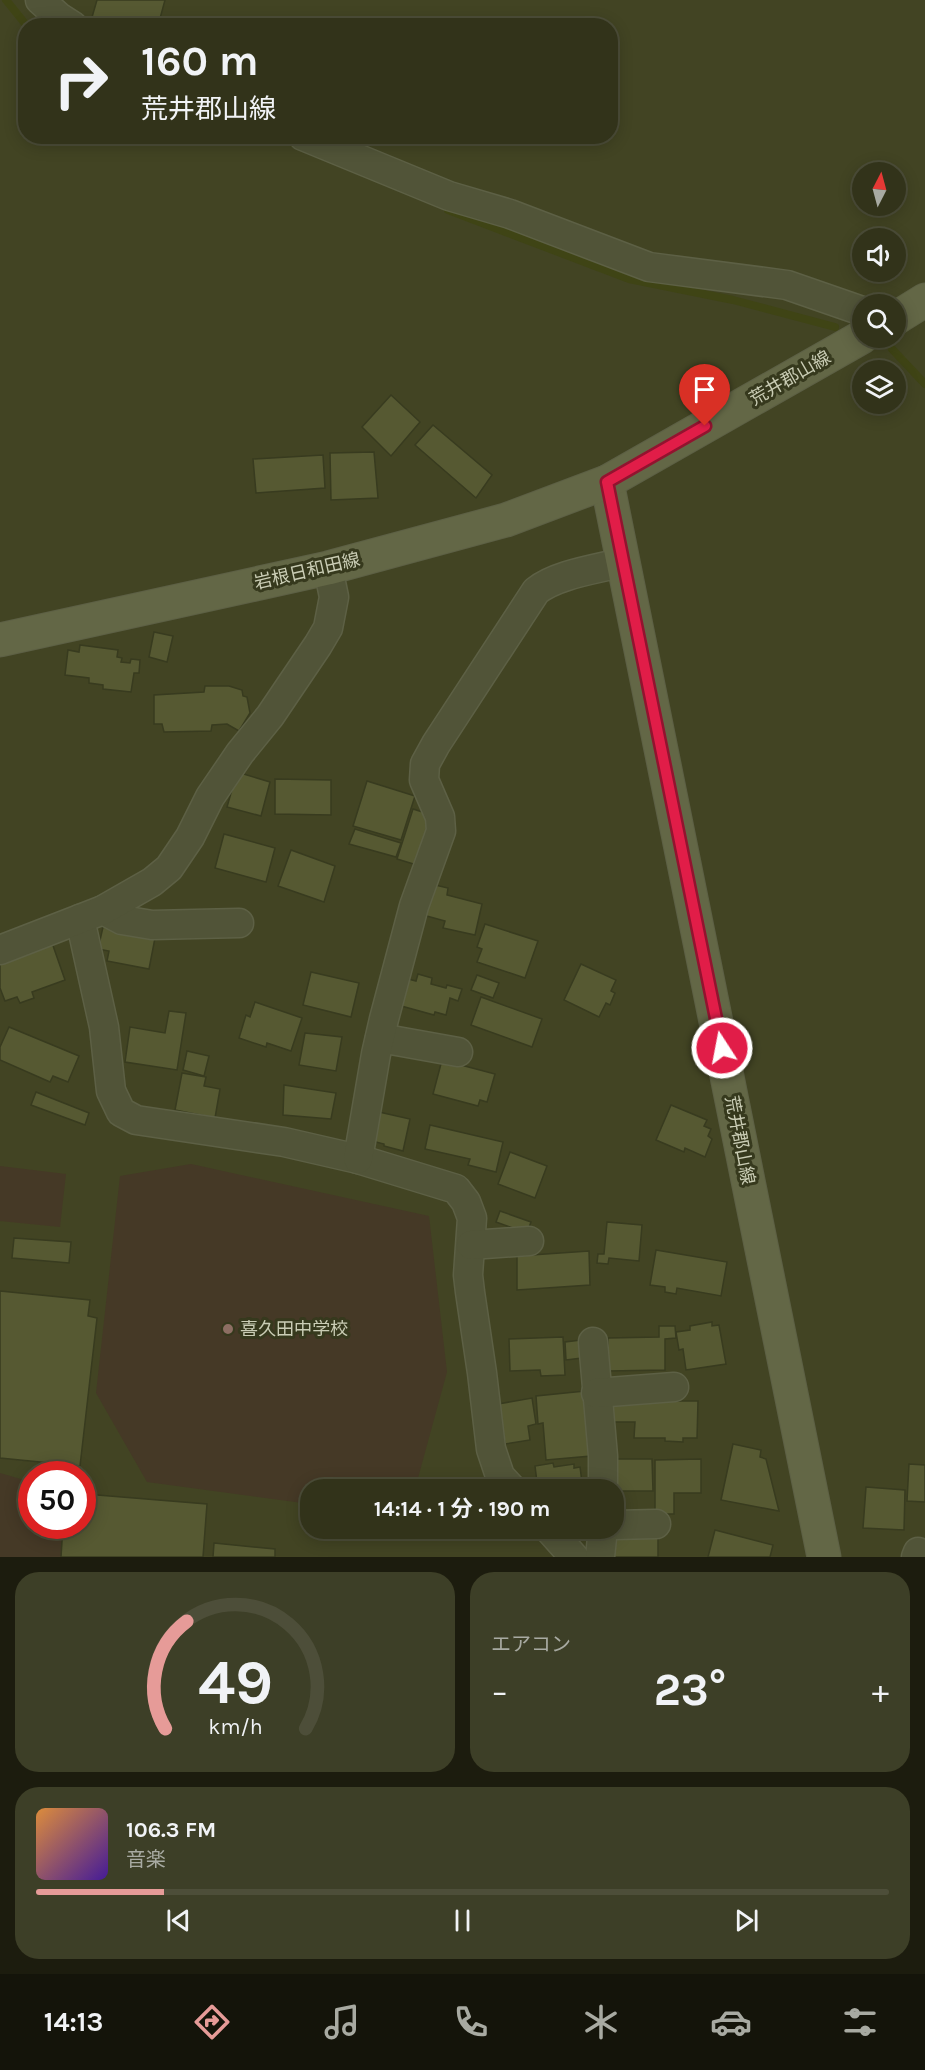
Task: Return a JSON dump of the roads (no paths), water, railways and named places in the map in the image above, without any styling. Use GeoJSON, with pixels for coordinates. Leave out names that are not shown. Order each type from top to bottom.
{"type":"FeatureCollection","features":[{"type":"Feature","properties":{"kind":"main road"},"geometry":{"type":"LineString","coordinates":[[906,312],[925,300]]}},
{"type":"Feature","properties":{"kind":"main road","name":"荒井郡山線"},"geometry":{"type":"LineString","coordinates":[[824,1557],[607,482],[852,342]]}},
{"type":"Feature","properties":{"kind":"main road","name":"岩根日和田線"},"geometry":{"type":"LineString","coordinates":[[0,640],[328,568],[506,520],[607,482]]}},
{"type":"Feature","properties":{"kind":"street"},"geometry":{"type":"LineString","coordinates":[[40,0],[61,18]]}},
{"type":"Feature","properties":{"kind":"street"},"geometry":{"type":"LineString","coordinates":[[322,144],[449,196],[510,214],[649,267],[787,285],[852,307]]}},
{"type":"Feature","properties":{"kind":"street"},"geometry":{"type":"LineString","coordinates":[[358,1159],[380,1038],[414,906],[441,831],[440,817],[424,780],[425,764],[536,591],[557,579],[624,562]]}},
{"type":"Feature","properties":{"kind":"street"},"geometry":{"type":"LineString","coordinates":[[0,950],[92,914],[152,882],[169,868],[190,837],[210,797],[318,645],[328,627],[334,597],[328,568]]}},
{"type":"Feature","properties":{"kind":"street"},"geometry":{"type":"LineString","coordinates":[[92,914],[152,925],[239,923]]}},
{"type":"Feature","properties":{"kind":"street"},"geometry":{"type":"LineString","coordinates":[[92,914],[111,1091],[121,1112],[136,1120],[284,1142],[358,1159],[456,1189],[470,1209],[472,1218],[468,1275],[470,1292],[491,1449],[503,1479]]}},
{"type":"Feature","properties":{"kind":"street"},"geometry":{"type":"LineString","coordinates":[[380,1038],[458,1052]]}},
{"type":"Feature","properties":{"kind":"street"},"geometry":{"type":"LineString","coordinates":[[471,1245],[529,1241]]}},
{"type":"Feature","properties":{"kind":"street"},"geometry":{"type":"LineString","coordinates":[[593,1342],[603,1479]]}},
{"type":"Feature","properties":{"kind":"street"},"geometry":{"type":"LineString","coordinates":[[596,1393],[674,1387]]}},
{"type":"Feature","properties":{"kind":"street"},"geometry":{"type":"LineString","coordinates":[[624,1525],[656,1524]]}},
{"type":"Feature","properties":{"kind":"street"},"geometry":{"type":"LineString","coordinates":[[558,1539],[574,1557]]}},
{"type":"Feature","properties":{"kind":"street"},"geometry":{"type":"LineString","coordinates":[[600,1557],[602,1539]]}},
{"type":"Feature","properties":{"kind":"waterway"},"geometry":{"type":"LineString","coordinates":[[6,0],[21,18]]}},
{"type":"Feature","properties":{"kind":"waterway"},"geometry":{"type":"LineString","coordinates":[[295,144],[299,146]]}},
{"type":"Feature","properties":{"kind":"waterway"},"geometry":{"type":"LineString","coordinates":[[448,210],[629,279],[733,300],[835,327]]}},
{"type":"Feature","properties":{"kind":"waterway"},"geometry":{"type":"LineString","coordinates":[[892,349],[925,384]]}},
{"type":"Feature","properties":{"kind":"place","name":"喜久田中学校"},"geometry":{"type":"Point","coordinates":[228,1329]}}]}
